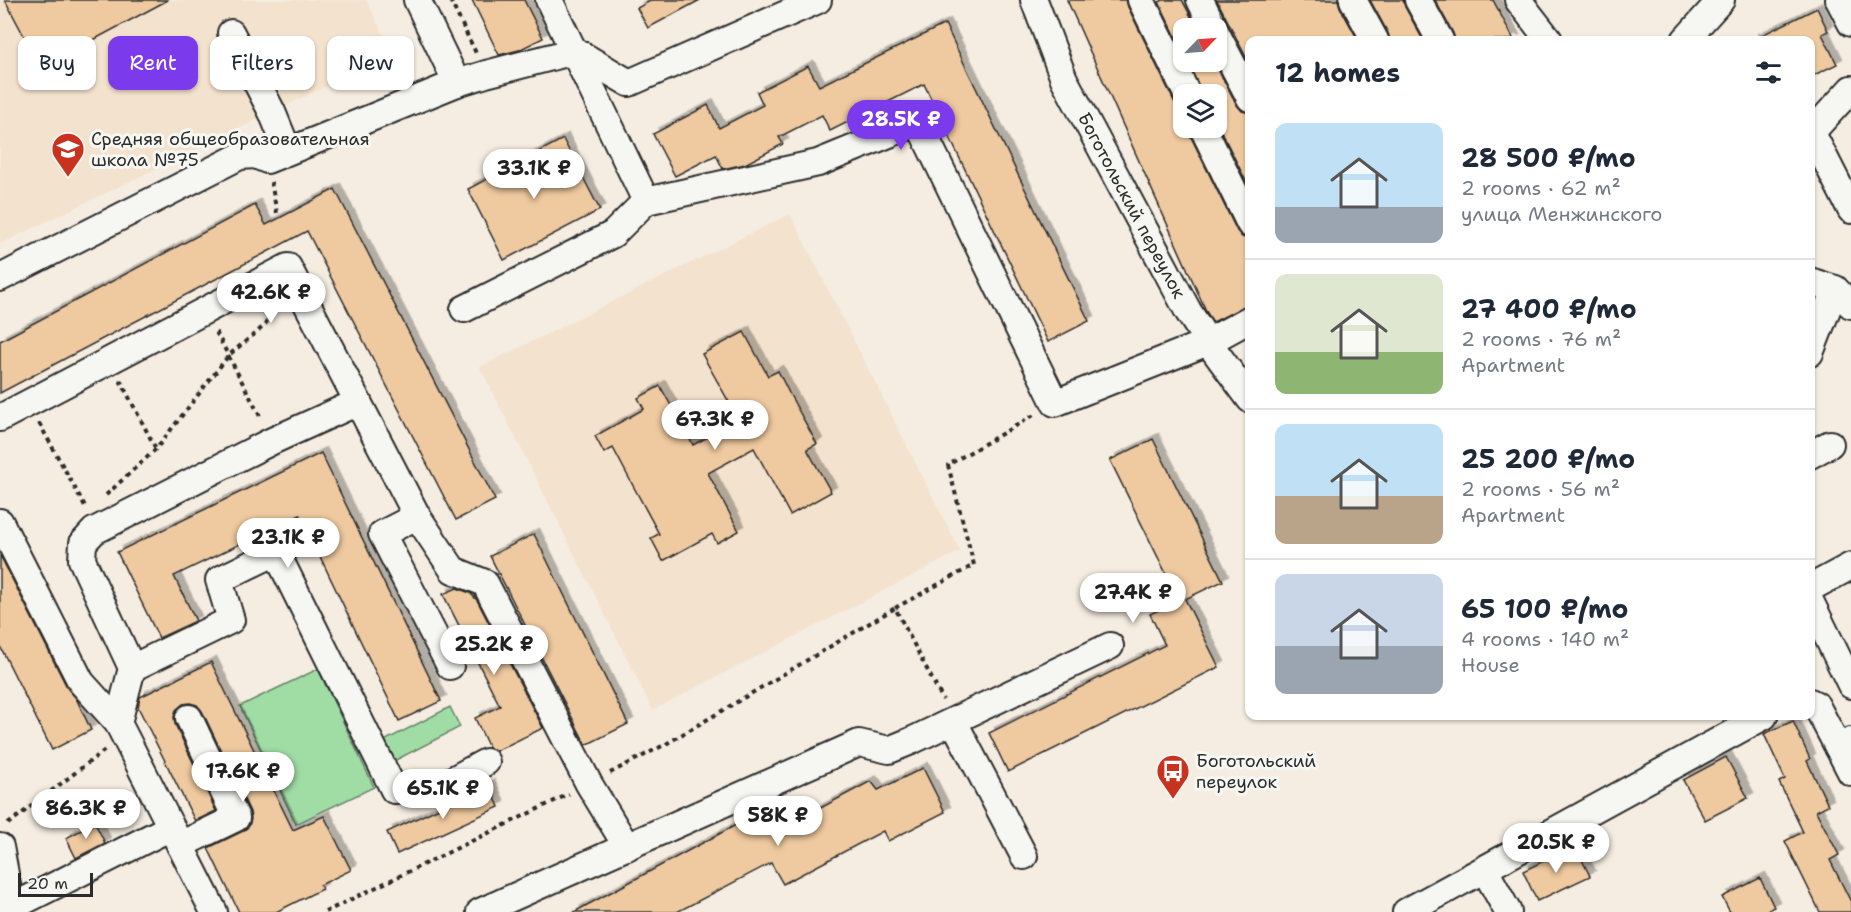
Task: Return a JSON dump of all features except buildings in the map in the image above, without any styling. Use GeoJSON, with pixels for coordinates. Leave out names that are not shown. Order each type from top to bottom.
{"type":"FeatureCollection","features":[{"type":"Feature","properties":{"kind":"street"},"geometry":{"type":"LineString","coordinates":[[417,0],[457,83]]}},
{"type":"Feature","properties":{"kind":"street"},"geometry":{"type":"LineString","coordinates":[[549,0],[646,201]]}},
{"type":"Feature","properties":{"kind":"street"},"geometry":{"type":"LineString","coordinates":[[0,278],[240,156],[255,155],[267,160],[457,83],[575,51],[629,83],[818,0]]}},
{"type":"Feature","properties":{"kind":"street","name":"Боготольский переулок"},"geometry":{"type":"LineString","coordinates":[[1034,0],[1064,80],[1188,310],[1245,392]]}},
{"type":"Feature","properties":{"kind":"street"},"geometry":{"type":"LineString","coordinates":[[1141,0],[1182,84]]}},
{"type":"Feature","properties":{"kind":"street"},"geometry":{"type":"LineString","coordinates":[[1200,0],[1209,18]]}},
{"type":"Feature","properties":{"kind":"street"},"geometry":{"type":"LineString","coordinates":[[1353,0],[1373,36]]}},
{"type":"Feature","properties":{"kind":"street"},"geometry":{"type":"LineString","coordinates":[[1418,0],[1438,36]]}},
{"type":"Feature","properties":{"kind":"street"},"geometry":{"type":"LineString","coordinates":[[1689,36],[1721,0]]}},
{"type":"Feature","properties":{"kind":"street"},"geometry":{"type":"LineString","coordinates":[[1839,0],[1851,23]]}},
{"type":"Feature","properties":{"kind":"street"},"geometry":{"type":"LineString","coordinates":[[1522,2],[1546,36]]}},
{"type":"Feature","properties":{"kind":"street"},"geometry":{"type":"LineString","coordinates":[[231,33],[273,112],[288,151]]}},
{"type":"Feature","properties":{"kind":"street"},"geometry":{"type":"LineString","coordinates":[[1227,54],[1245,88]]}},
{"type":"Feature","properties":{"kind":"street"},"geometry":{"type":"LineString","coordinates":[[1815,130],[1851,89]]}},
{"type":"Feature","properties":{"kind":"street"},"geometry":{"type":"LineString","coordinates":[[464,309],[613,234],[646,201],[818,163],[911,125],[921,128],[1055,403],[1208,342],[1245,322]]}},
{"type":"Feature","properties":{"kind":"street"},"geometry":{"type":"LineString","coordinates":[[1208,138],[1245,214]]}},
{"type":"Feature","properties":{"kind":"street"},"geometry":{"type":"LineString","coordinates":[[1815,142],[1851,210]]}},
{"type":"Feature","properties":{"kind":"street"},"geometry":{"type":"LineString","coordinates":[[0,418],[288,267],[417,516],[453,570],[485,582],[589,784],[627,847]]}},
{"type":"Feature","properties":{"kind":"street"},"geometry":{"type":"LineString","coordinates":[[1815,283],[1843,297],[1815,345]]}},
{"type":"Feature","properties":{"kind":"street"},"geometry":{"type":"LineString","coordinates":[[121,729],[132,668],[82,560],[83,543],[94,531],[272,441],[358,402]]}},
{"type":"Feature","properties":{"kind":"street"},"geometry":{"type":"LineString","coordinates":[[417,516],[382,534],[450,666]]}},
{"type":"Feature","properties":{"kind":"street"},"geometry":{"type":"LineString","coordinates":[[0,522],[81,682],[121,729],[214,912]]}},
{"type":"Feature","properties":{"kind":"street"},"geometry":{"type":"LineString","coordinates":[[132,668],[231,620],[219,580],[276,552],[394,790],[445,784],[486,762]]}},
{"type":"Feature","properties":{"kind":"street"},"geometry":{"type":"LineString","coordinates":[[1815,585],[1851,566]]}},
{"type":"Feature","properties":{"kind":"street"},"geometry":{"type":"LineString","coordinates":[[1815,611],[1851,685]]}},
{"type":"Feature","properties":{"kind":"street"},"geometry":{"type":"LineString","coordinates":[[480,912],[859,743],[889,750],[954,722],[1110,646]]}},
{"type":"Feature","properties":{"kind":"street"},"geometry":{"type":"LineString","coordinates":[[1815,704],[1845,744],[1851,772]]}},
{"type":"Feature","properties":{"kind":"street"},"geometry":{"type":"LineString","coordinates":[[0,847],[6,909],[176,836],[236,818],[189,718]]}},
{"type":"Feature","properties":{"kind":"street"},"geometry":{"type":"LineString","coordinates":[[1406,912],[1757,720]]}},
{"type":"Feature","properties":{"kind":"street"},"geometry":{"type":"LineString","coordinates":[[954,722],[1024,856]]}},
{"type":"Feature","properties":{"kind":"street"},"geometry":{"type":"LineString","coordinates":[[1485,870],[1509,912]]}},
{"type":"Feature","properties":{"kind":"path"},"geometry":{"type":"LineString","coordinates":[[450,0],[486,74]]}},
{"type":"Feature","properties":{"kind":"path"},"geometry":{"type":"LineString","coordinates":[[105,496],[156,449],[229,355],[264,326],[294,278]]}},
{"type":"Feature","properties":{"kind":"path"},"geometry":{"type":"LineString","coordinates":[[204,312],[229,355],[272,441]]}},
{"type":"Feature","properties":{"kind":"path"},"geometry":{"type":"LineString","coordinates":[[110,361],[156,449]]}},
{"type":"Feature","properties":{"kind":"path"},"geometry":{"type":"LineString","coordinates":[[28,403],[88,511],[102,527]]}},
{"type":"Feature","properties":{"kind":"path"},"geometry":{"type":"LineString","coordinates":[[325,912],[589,784],[666,744],[895,608],[974,565],[948,465],[1055,403]]}},
{"type":"Feature","properties":{"kind":"path"},"geometry":{"type":"LineString","coordinates":[[895,608],[954,722]]}},
{"type":"Feature","properties":{"kind":"path"},"geometry":{"type":"LineString","coordinates":[[0,830],[121,729]]}},
{"type":"Feature","properties":{"kind":"shaded area","name":"Средняя общеобразовательная школа №75"},"geometry":{"type":"Polygon","coordinates":[[[0,0],[366,0],[384,36],[327,36],[327,86],[0,244],[0,0]]]}},
{"type":"Feature","properties":{"kind":"shaded area"},"geometry":{"type":"Polygon","coordinates":[[[790,214],[960,551],[653,710],[480,367],[790,214]]]}},
{"type":"Feature","properties":{"kind":"green space"},"geometry":{"type":"Polygon","coordinates":[[[318,669],[374,787],[296,824],[240,706],[318,669]]]}},
{"type":"Feature","properties":{"kind":"green space"},"geometry":{"type":"Polygon","coordinates":[[[450,707],[460,727],[390,763],[380,743],[450,707]]]}},
{"type":"Feature","properties":{"kind":"place","name":"Средняя общеобразовательная школа №75"},"geometry":{"type":"Point","coordinates":[68,178]}},
{"type":"Feature","properties":{"kind":"place","name":"Боготольский переулок"},"geometry":{"type":"Point","coordinates":[1173,800]}}]}
